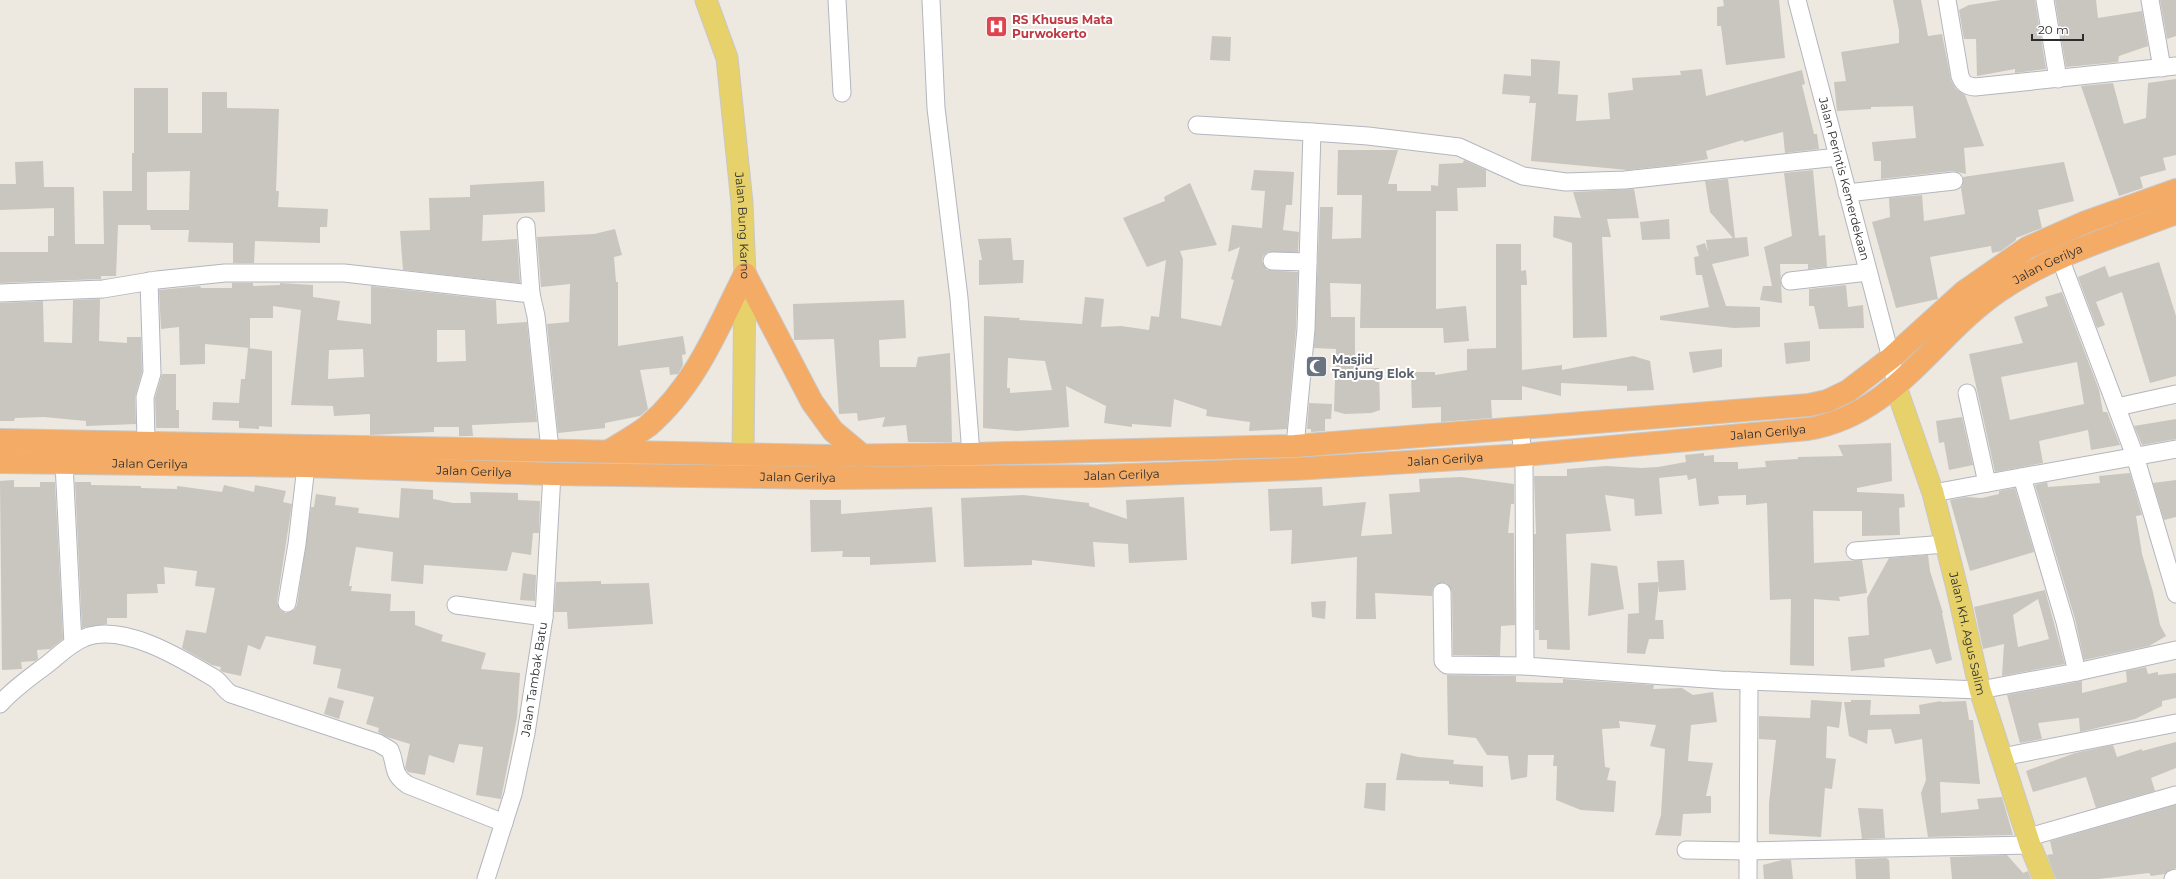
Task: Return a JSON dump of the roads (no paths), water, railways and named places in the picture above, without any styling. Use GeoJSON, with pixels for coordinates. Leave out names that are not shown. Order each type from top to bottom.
{"type":"FeatureCollection","features":[{"type":"Feature","properties":{"kind":"highway","name":"Jalan Gerilya"},"geometry":{"type":"LineString","coordinates":[[0,440],[609,451],[743,455],[863,456],[971,454],[1295,446],[1809,405],[1827,401],[1848,392],[1891,358],[1965,291],[2027,248],[2086,222],[2176,190]]}},
{"type":"Feature","properties":{"kind":"highway"},"geometry":{"type":"LineString","coordinates":[[2145,202],[2152,223]]}},
{"type":"Feature","properties":{"kind":"highway","name":"Jalan Gerilya"},"geometry":{"type":"LineString","coordinates":[[0,462],[306,466],[552,474],[829,478],[1099,476],[1294,469],[1523,456],[1823,426],[1854,413],[1896,387],[1974,312],[1998,292],[2043,265],[2176,214]]}},
{"type":"Feature","properties":{"kind":"highway"},"geometry":{"type":"LineString","coordinates":[[609,451],[647,426],[674,401],[700,365],[745,274]]}},
{"type":"Feature","properties":{"kind":"highway"},"geometry":{"type":"LineString","coordinates":[[745,274],[812,402],[833,430],[863,456]]}},
{"type":"Feature","properties":{"kind":"highway"},"geometry":{"type":"LineString","coordinates":[[829,456],[829,478]]}},
{"type":"Feature","properties":{"kind":"main road","name":"Jalan Bung Karno"},"geometry":{"type":"LineString","coordinates":[[706,0],[727,58],[742,203],[745,274],[743,455]]}},
{"type":"Feature","properties":{"kind":"main road","name":"Jalan KH. Agus Salim"},"geometry":{"type":"LineString","coordinates":[[1896,387],[1933,493],[1980,690],[2044,879]]}},
{"type":"Feature","properties":{"kind":"street"},"geometry":{"type":"LineString","coordinates":[[837,0],[842,92]]}},
{"type":"Feature","properties":{"kind":"street"},"geometry":{"type":"LineString","coordinates":[[931,0],[936,108],[959,298],[971,454]]}},
{"type":"Feature","properties":{"kind":"street","name":"Jalan Perintis Kemerdekaan"},"geometry":{"type":"LineString","coordinates":[[1797,0],[1891,358],[1896,387]]}},
{"type":"Feature","properties":{"kind":"street"},"geometry":{"type":"LineString","coordinates":[[1947,0],[1962,82],[1975,87],[2169,67],[2150,0]]}},
{"type":"Feature","properties":{"kind":"street"},"geometry":{"type":"LineString","coordinates":[[2045,0],[2058,79]]}},
{"type":"Feature","properties":{"kind":"street"},"geometry":{"type":"LineString","coordinates":[[1196,125],[1368,136],[1459,147],[1523,176],[1566,182],[1625,180],[1838,157]]}},
{"type":"Feature","properties":{"kind":"street"},"geometry":{"type":"LineString","coordinates":[[1295,446],[1306,329],[1312,132]]}},
{"type":"Feature","properties":{"kind":"street"},"geometry":{"type":"LineString","coordinates":[[1847,193],[1954,181]]}},
{"type":"Feature","properties":{"kind":"street"},"geometry":{"type":"LineString","coordinates":[[526,226],[531,294],[536,316],[550,450]]}},
{"type":"Feature","properties":{"kind":"street"},"geometry":{"type":"LineString","coordinates":[[2060,258],[2135,456],[2176,594]]}},
{"type":"Feature","properties":{"kind":"street"},"geometry":{"type":"LineString","coordinates":[[1272,261],[1308,262]]}},
{"type":"Feature","properties":{"kind":"street"},"geometry":{"type":"LineString","coordinates":[[1790,281],[1868,272]]}},
{"type":"Feature","properties":{"kind":"street"},"geometry":{"type":"LineString","coordinates":[[0,293],[103,289],[149,281],[225,273],[344,273],[531,294]]}},
{"type":"Feature","properties":{"kind":"street"},"geometry":{"type":"LineString","coordinates":[[146,442],[145,397],[152,373],[149,281]]}},
{"type":"Feature","properties":{"kind":"street"},"geometry":{"type":"LineString","coordinates":[[1967,393],[1987,483]]}},
{"type":"Feature","properties":{"kind":"street"},"geometry":{"type":"LineString","coordinates":[[2117,407],[2176,394]]}},
{"type":"Feature","properties":{"kind":"street"},"geometry":{"type":"LineString","coordinates":[[1520,428],[1523,456],[1525,666]]}},
{"type":"Feature","properties":{"kind":"street"},"geometry":{"type":"LineString","coordinates":[[1933,493],[2176,449]]}},
{"type":"Feature","properties":{"kind":"street"},"geometry":{"type":"LineString","coordinates":[[64,463],[73,644]]}},
{"type":"Feature","properties":{"kind":"street"},"geometry":{"type":"LineString","coordinates":[[288,602],[306,466]]}},
{"type":"Feature","properties":{"kind":"street","name":"Jalan Tambak Batu"},"geometry":{"type":"LineString","coordinates":[[486,879],[513,794],[526,733],[544,617],[552,474]]}},
{"type":"Feature","properties":{"kind":"street"},"geometry":{"type":"LineString","coordinates":[[2022,477],[2065,622],[2077,672]]}},
{"type":"Feature","properties":{"kind":"street"},"geometry":{"type":"LineString","coordinates":[[1855,551],[1946,544]]}},
{"type":"Feature","properties":{"kind":"street"},"geometry":{"type":"LineString","coordinates":[[1442,592],[1443,661],[1447,665],[1525,666],[1749,681],[1980,690],[2077,672],[2176,650]]}},
{"type":"Feature","properties":{"kind":"street"},"geometry":{"type":"LineString","coordinates":[[456,605],[544,617]]}},
{"type":"Feature","properties":{"kind":"street"},"geometry":{"type":"LineString","coordinates":[[0,704],[11,692],[73,644],[84,638],[105,633],[117,634],[158,649],[214,678],[231,694],[378,743],[390,750],[395,770],[401,780],[408,785],[504,823]]}},
{"type":"Feature","properties":{"kind":"street"},"geometry":{"type":"LineString","coordinates":[[1748,879],[1749,681]]}},
{"type":"Feature","properties":{"kind":"street"},"geometry":{"type":"LineString","coordinates":[[2002,757],[2176,723]]}},
{"type":"Feature","properties":{"kind":"street"},"geometry":{"type":"LineString","coordinates":[[1686,850],[1747,851],[2030,841],[2176,795]]}},
{"type":"Feature","properties":{"kind":"place","name":"RS Khusus Mata Purwokerto"},"geometry":{"type":"Point","coordinates":[996,27]}},
{"type":"Feature","properties":{"kind":"place","name":"Masjid Tanjung Elok"},"geometry":{"type":"Point","coordinates":[1317,367]}}]}
